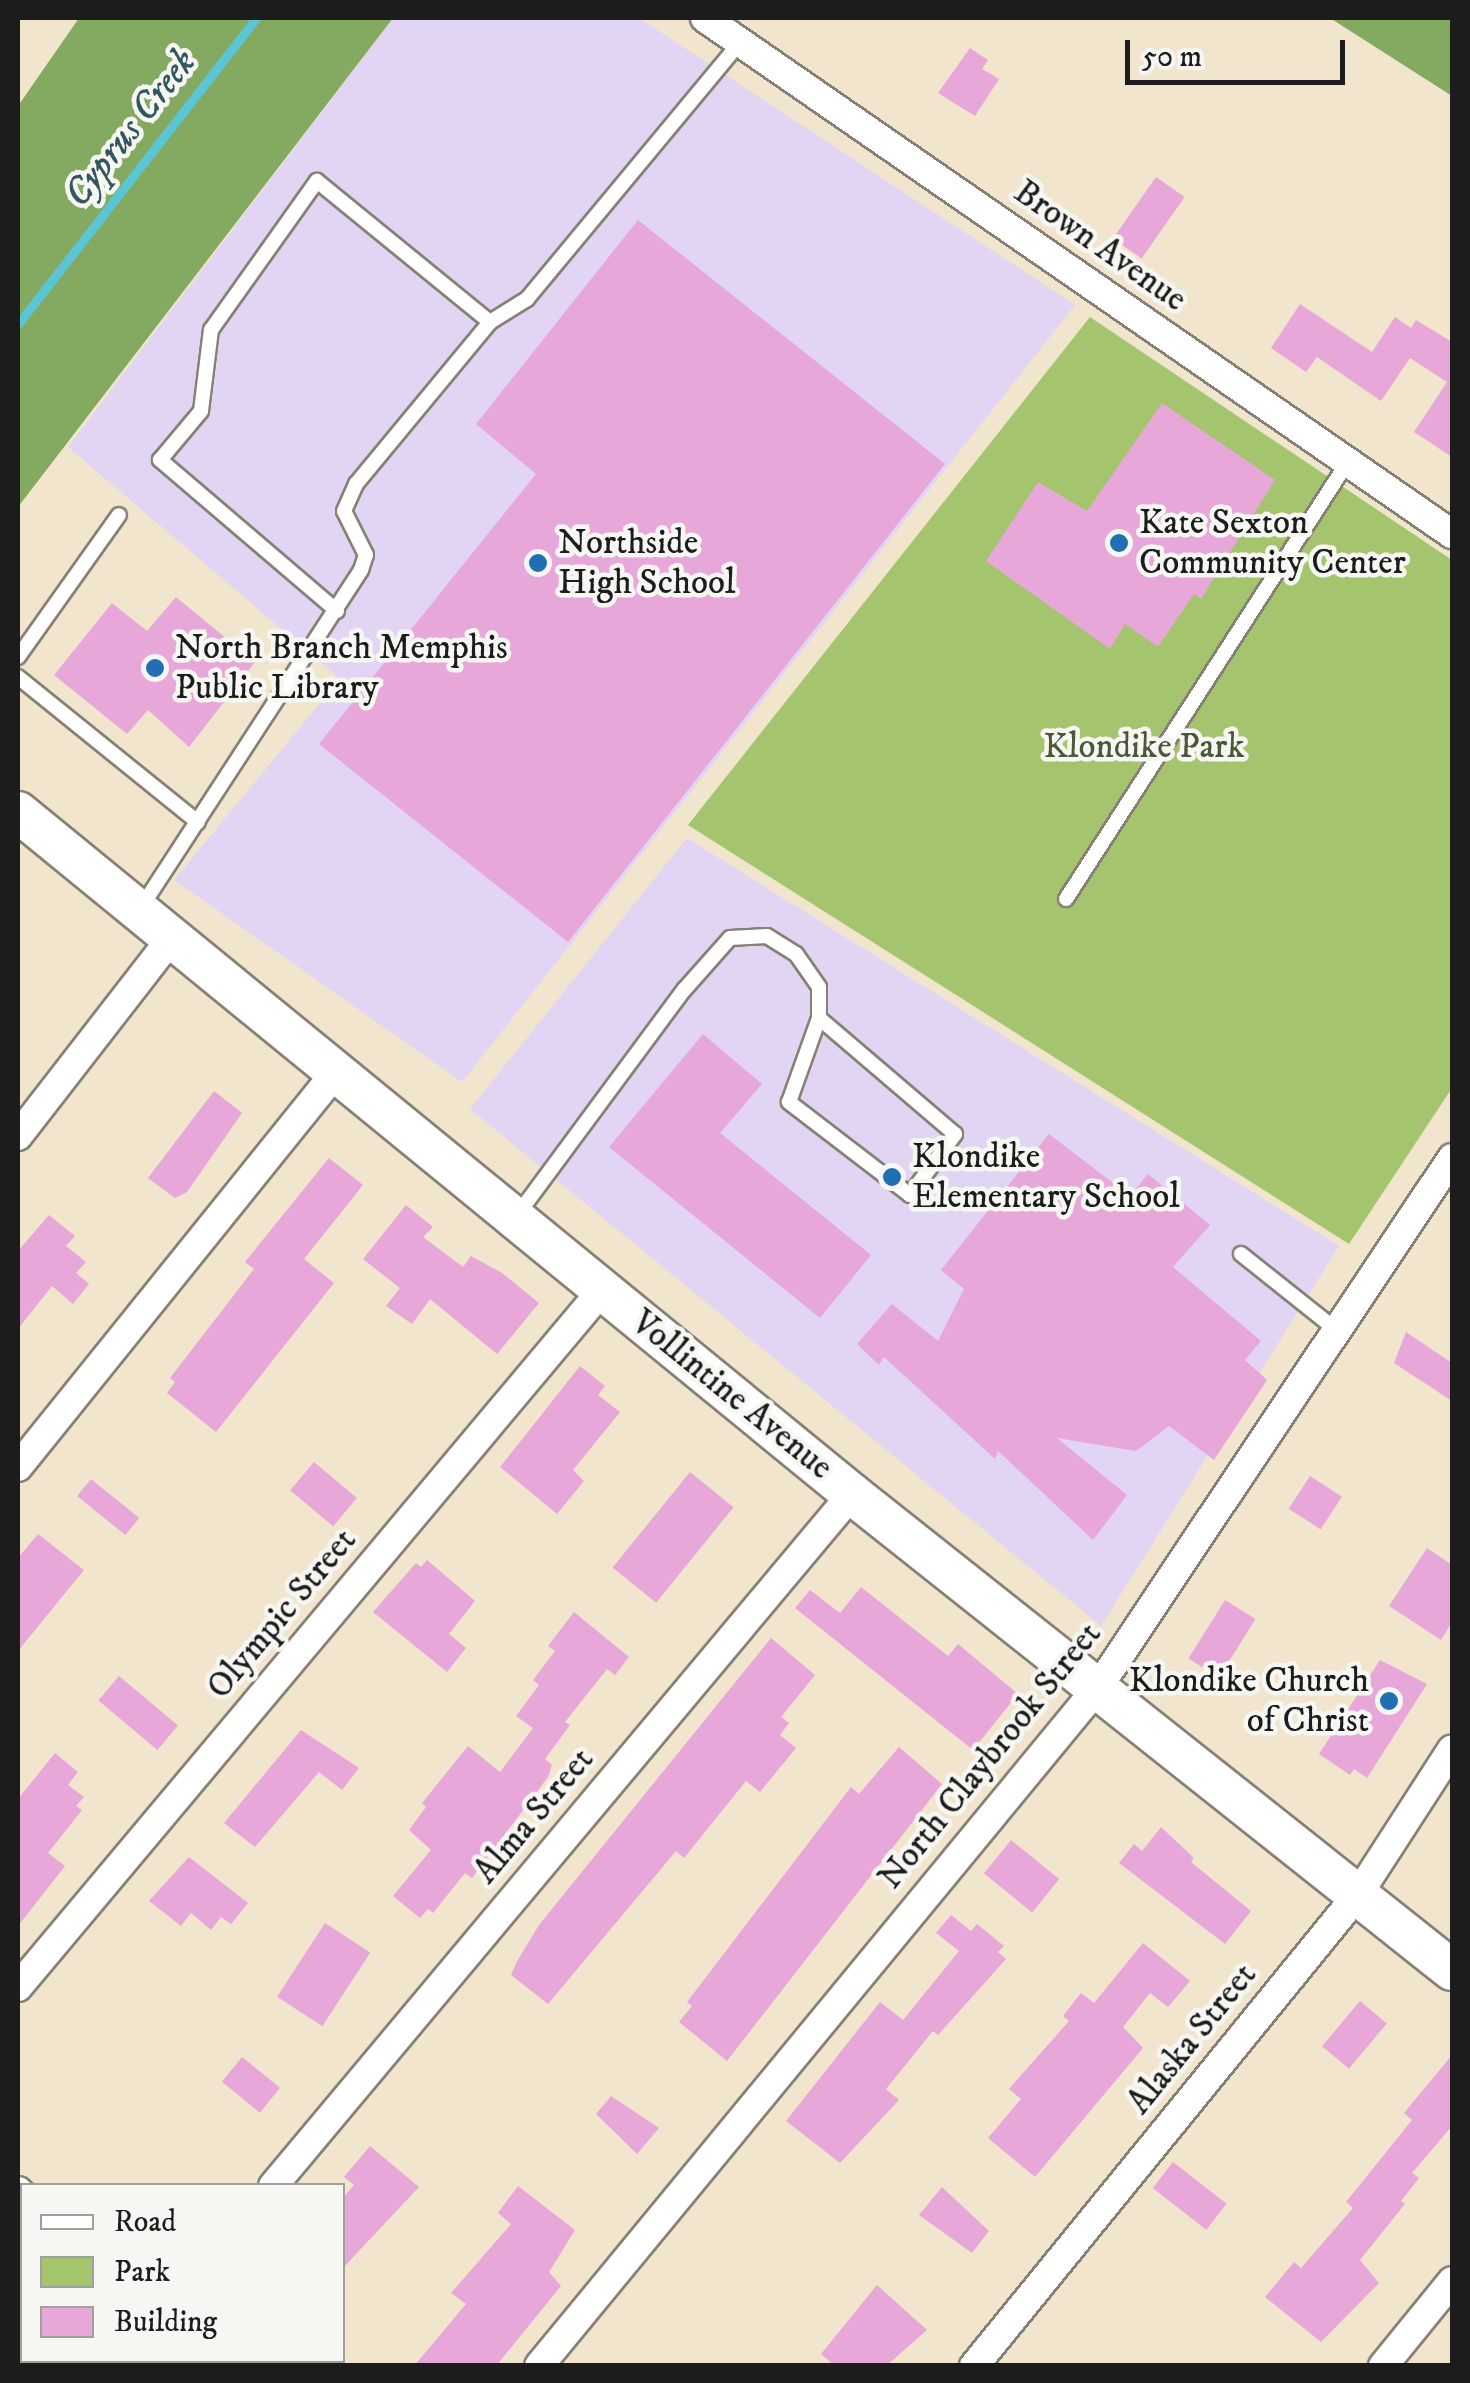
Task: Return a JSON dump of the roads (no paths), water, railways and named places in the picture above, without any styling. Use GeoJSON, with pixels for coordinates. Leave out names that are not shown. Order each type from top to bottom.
{"type":"FeatureCollection","features":[{"type":"Feature","properties":{"kind":"street","name":"Brown Avenue"},"geometry":{"type":"LineString","coordinates":[[705,18],[1452,534]]}},
{"type":"Feature","properties":{"kind":"street","name":"Vollintine Avenue"},"geometry":{"type":"LineString","coordinates":[[18,812],[852,1494],[1099,1686],[1452,1970]]}},
{"type":"Feature","properties":{"kind":"street"},"geometry":{"type":"LineString","coordinates":[[18,1136],[171,939]]}},
{"type":"Feature","properties":{"kind":"street"},"geometry":{"type":"LineString","coordinates":[[18,1466],[336,1072]]}},
{"type":"Feature","properties":{"kind":"street","name":"North Claybrook Street"},"geometry":{"type":"LineString","coordinates":[[539,2366],[1099,1686],[1340,1333],[1452,1158]]}},
{"type":"Feature","properties":{"kind":"street","name":"Olympic Street"},"geometry":{"type":"LineString","coordinates":[[18,1988],[603,1289]]}},
{"type":"Feature","properties":{"kind":"street","name":"Alma Street"},"geometry":{"type":"LineString","coordinates":[[276,2183],[852,1494]]}},
{"type":"Feature","properties":{"kind":"street","name":"Alaska Street"},"geometry":{"type":"LineString","coordinates":[[974,2366],[1359,1893],[1452,1749]]}},
{"type":"Feature","properties":{"kind":"street"},"geometry":{"type":"LineString","coordinates":[[1383,2366],[1452,2281]]}},
{"type":"Feature","properties":{"kind":"lane"},"geometry":{"type":"LineString","coordinates":[[138,911],[337,611],[366,555],[344,511],[356,484],[490,322],[527,299],[740,42]]}},
{"type":"Feature","properties":{"kind":"lane"},"geometry":{"type":"LineString","coordinates":[[337,611],[160,460],[201,411],[211,330],[317,181],[490,322]]}},
{"type":"Feature","properties":{"kind":"lane"},"geometry":{"type":"LineString","coordinates":[[1066,899],[1347,463]]}},
{"type":"Feature","properties":{"kind":"lane"},"geometry":{"type":"LineString","coordinates":[[18,657],[120,515]]}},
{"type":"Feature","properties":{"kind":"lane"},"geometry":{"type":"LineString","coordinates":[[18,676],[198,822]]}},
{"type":"Feature","properties":{"kind":"lane"},"geometry":{"type":"LineString","coordinates":[[514,1218],[684,990],[730,938],[767,936],[796,954],[819,988],[819,1018],[789,1102],[910,1196],[955,1134],[819,1018]]}},
{"type":"Feature","properties":{"kind":"lane"},"geometry":{"type":"LineString","coordinates":[[1241,1254],[1340,1333]]}},
{"type":"Feature","properties":{"kind":"waterway","name":"Cyprus Creek"},"geometry":{"type":"LineString","coordinates":[[18,324],[256,18]]}},
{"type":"Feature","properties":{"kind":"place","name":"Kate Sexton Community Center"},"geometry":{"type":"Point","coordinates":[1119,543]}},
{"type":"Feature","properties":{"kind":"place","name":"Northside High School"},"geometry":{"type":"Point","coordinates":[538,563]}},
{"type":"Feature","properties":{"kind":"place","name":"North Branch Memphis Public Library"},"geometry":{"type":"Point","coordinates":[155,668]}},
{"type":"Feature","properties":{"kind":"place","name":"Klondike Elementary School"},"geometry":{"type":"Point","coordinates":[892,1177]}},
{"type":"Feature","properties":{"kind":"place","name":"Klondike Church of Christ"},"geometry":{"type":"Point","coordinates":[1389,1701]}},
{"type":"Feature","properties":{"kind":"park label","name":"Klondike Park"},"geometry":{"type":"Point","coordinates":[1144,747]}}]}
